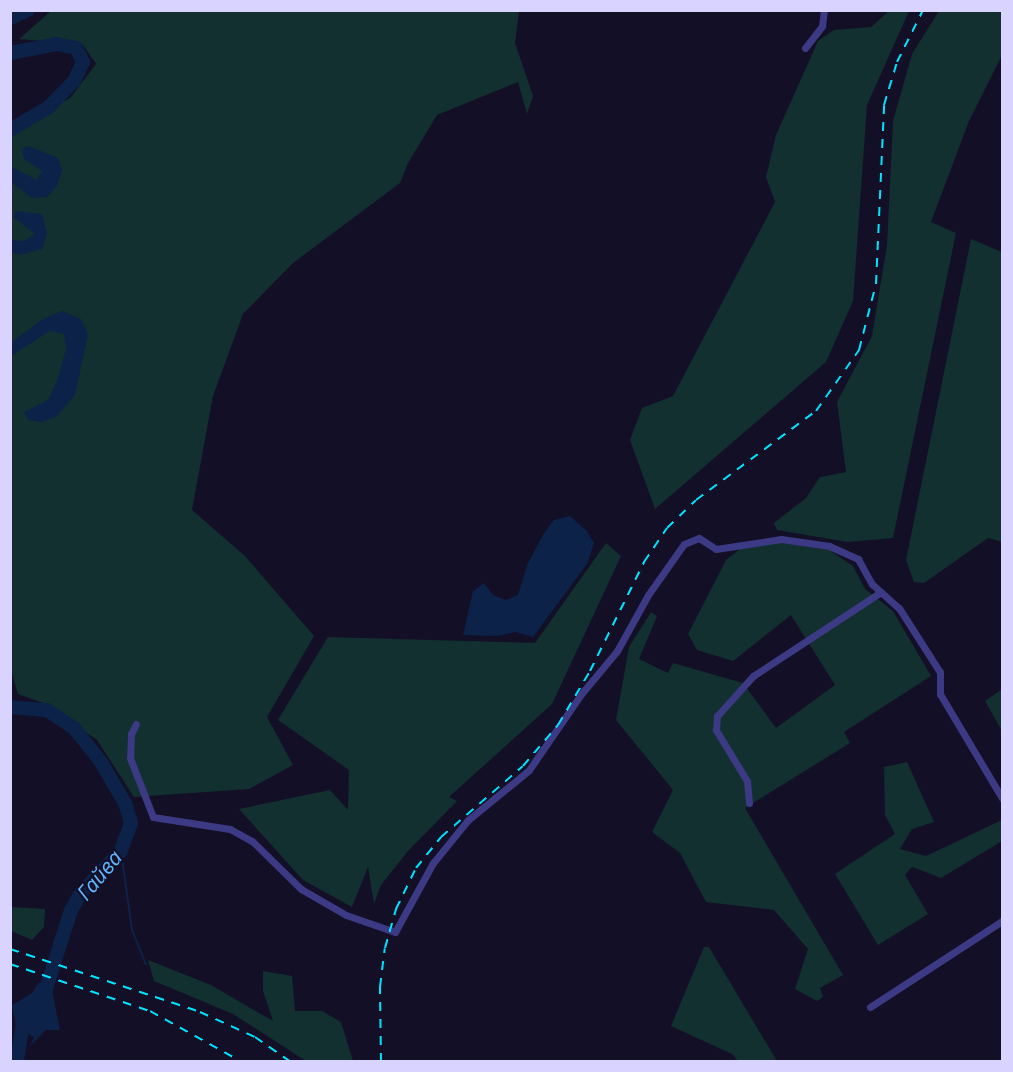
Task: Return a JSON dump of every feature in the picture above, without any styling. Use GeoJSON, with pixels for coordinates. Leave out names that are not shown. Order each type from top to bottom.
{"type":"FeatureCollection","features":[{"type":"Feature","properties":{"kind":"street"},"geometry":{"type":"LineString","coordinates":[[805,48],[822,26],[824,10]]}},
{"type":"Feature","properties":{"kind":"street"},"geometry":{"type":"LineString","coordinates":[[136,724],[131,734],[130,758],[153,817],[217,825],[240,834],[257,845],[301,889],[346,915],[392,933],[398,930],[433,863],[459,830],[529,770],[582,693],[618,651],[648,595],[684,544],[699,538],[716,549],[781,539],[830,546],[858,559],[881,592],[899,608],[940,672],[940,694],[1002,798]]}},
{"type":"Feature","properties":{"kind":"street"},"geometry":{"type":"LineString","coordinates":[[749,802],[747,781],[716,730],[717,716],[753,676],[881,592]]}},
{"type":"Feature","properties":{"kind":"street"},"geometry":{"type":"LineString","coordinates":[[870,1006],[1002,921]]}},
{"type":"Feature","properties":{"kind":"green space"},"geometry":{"type":"Polygon","coordinates":[[[890,10],[909,11],[867,105],[853,301],[826,362],[655,509],[630,440],[642,408],[673,396],[775,202],[766,177],[776,135],[818,41],[834,30],[871,27],[890,10]]]}},
{"type":"Feature","properties":{"kind":"green space"},"geometry":{"type":"Polygon","coordinates":[[[51,11],[519,11],[515,43],[533,96],[527,114],[518,82],[437,115],[408,163],[400,183],[293,263],[243,314],[213,396],[192,510],[245,556],[314,636],[267,717],[293,765],[249,789],[134,797],[97,740],[46,704],[18,694],[10,667],[10,133],[70,98],[96,64],[83,45],[19,39],[51,11]]]}},
{"type":"Feature","properties":{"kind":"green space"},"geometry":{"type":"Polygon","coordinates":[[[939,11],[1002,11],[1002,55],[969,121],[931,222],[956,233],[893,538],[848,542],[777,530],[774,523],[806,498],[820,477],[846,472],[837,402],[872,336],[887,245],[893,121],[912,54],[939,11]]]}},
{"type":"Feature","properties":{"kind":"green space"},"geometry":{"type":"Polygon","coordinates":[[[971,239],[1002,252],[1002,542],[988,538],[924,583],[914,582],[906,560],[971,239]]]}},
{"type":"Feature","properties":{"kind":"green space"},"geometry":{"type":"Polygon","coordinates":[[[779,542],[829,550],[853,566],[865,589],[893,611],[931,676],[844,732],[850,743],[745,808],[843,975],[820,988],[823,997],[817,1001],[795,989],[808,949],[774,910],[706,902],[680,853],[652,832],[673,790],[616,720],[629,647],[651,612],[657,616],[639,659],[668,673],[673,663],[743,683],[776,728],[835,685],[791,615],[733,661],[697,650],[688,634],[726,560],[745,545],[779,542]]]}},
{"type":"Feature","properties":{"kind":"green space"},"geometry":{"type":"Polygon","coordinates":[[[606,543],[621,556],[552,704],[449,797],[457,801],[408,851],[381,885],[374,904],[368,867],[352,907],[303,880],[239,809],[330,790],[348,810],[349,770],[278,720],[328,637],[535,643],[606,543]]]}},
{"type":"Feature","properties":{"kind":"green space"},"geometry":{"type":"Polygon","coordinates":[[[1002,689],[1002,731],[985,701],[1002,689]]]}},
{"type":"Feature","properties":{"kind":"green space"},"geometry":{"type":"Polygon","coordinates":[[[907,762],[934,822],[912,829],[900,849],[926,856],[1002,820],[1002,841],[941,878],[912,867],[905,875],[928,914],[878,945],[835,874],[895,834],[885,815],[884,767],[907,762]]]}},
{"type":"Feature","properties":{"kind":"green space"},"geometry":{"type":"Polygon","coordinates":[[[11,907],[45,909],[44,927],[32,940],[11,931],[11,907]]]}},
{"type":"Feature","properties":{"kind":"green space"},"geometry":{"type":"Polygon","coordinates":[[[704,947],[709,947],[777,1061],[738,1061],[732,1054],[671,1026],[704,947]]]}},
{"type":"Feature","properties":{"kind":"green space"},"geometry":{"type":"Polygon","coordinates":[[[148,960],[211,985],[273,1021],[263,991],[263,971],[292,976],[295,1011],[322,1011],[341,1022],[353,1061],[306,1061],[233,1014],[154,981],[148,960]]]}},
{"type":"Feature","properties":{"kind":"water"},"geometry":{"type":"Polygon","coordinates":[[[28,146],[58,158],[62,170],[57,186],[47,197],[32,198],[11,182],[11,167],[37,180],[42,171],[24,159],[22,149],[28,146]]]}},
{"type":"Feature","properties":{"kind":"water"},"geometry":{"type":"Polygon","coordinates":[[[16,211],[42,214],[47,234],[42,249],[20,255],[11,252],[11,240],[24,241],[35,234],[13,217],[16,211]]]}},
{"type":"Feature","properties":{"kind":"water"},"geometry":{"type":"Polygon","coordinates":[[[62,311],[81,319],[88,334],[75,395],[56,417],[41,422],[28,420],[24,412],[48,400],[57,381],[66,349],[64,334],[50,331],[11,356],[13,341],[43,319],[62,311]]]}},
{"type":"Feature","properties":{"kind":"water"},"geometry":{"type":"Polygon","coordinates":[[[570,516],[587,531],[594,543],[587,564],[533,637],[515,632],[498,636],[463,635],[473,591],[484,583],[493,595],[506,600],[518,595],[527,565],[544,533],[554,520],[570,516]]]}},
{"type":"Feature","properties":{"kind":"water"},"geometry":{"type":"Polygon","coordinates":[[[39,982],[52,990],[60,1030],[46,1030],[30,1046],[34,1037],[16,1027],[12,1005],[32,993],[39,982]]]}},
{"type":"Feature","properties":{"kind":"waterway","name":"Гайва"},"geometry":{"type":"LineString","coordinates":[[10,18],[28,10]]}},
{"type":"Feature","properties":{"kind":"waterway","name":"Гайва"},"geometry":{"type":"LineString","coordinates":[[10,53],[57,44],[76,48],[83,62],[74,81],[49,107],[10,130]]}},
{"type":"Feature","properties":{"kind":"waterway","name":"Гайва"},"geometry":{"type":"LineString","coordinates":[[10,707],[47,710],[75,729],[101,762],[125,803],[131,823],[121,851],[81,893],[71,910],[46,989],[37,1010],[22,1029],[17,1062]]}},
{"type":"Feature","properties":{"kind":"waterway"},"geometry":{"type":"LineString","coordinates":[[121,851],[132,930],[146,964]]}},
{"type":"Feature","properties":{"kind":"railway"},"geometry":{"type":"LineString","coordinates":[[381,1062],[380,987],[385,948],[396,909],[416,868],[441,837],[523,766],[558,725],[590,671],[644,562],[667,528],[696,500],[816,411],[859,350],[876,284],[884,105],[897,62],[923,10]]}},
{"type":"Feature","properties":{"kind":"railway"},"geometry":{"type":"LineString","coordinates":[[10,949],[200,1012],[255,1037],[291,1062]]}},
{"type":"Feature","properties":{"kind":"railway"},"geometry":{"type":"LineString","coordinates":[[10,964],[150,1011],[242,1062]]}}]}
